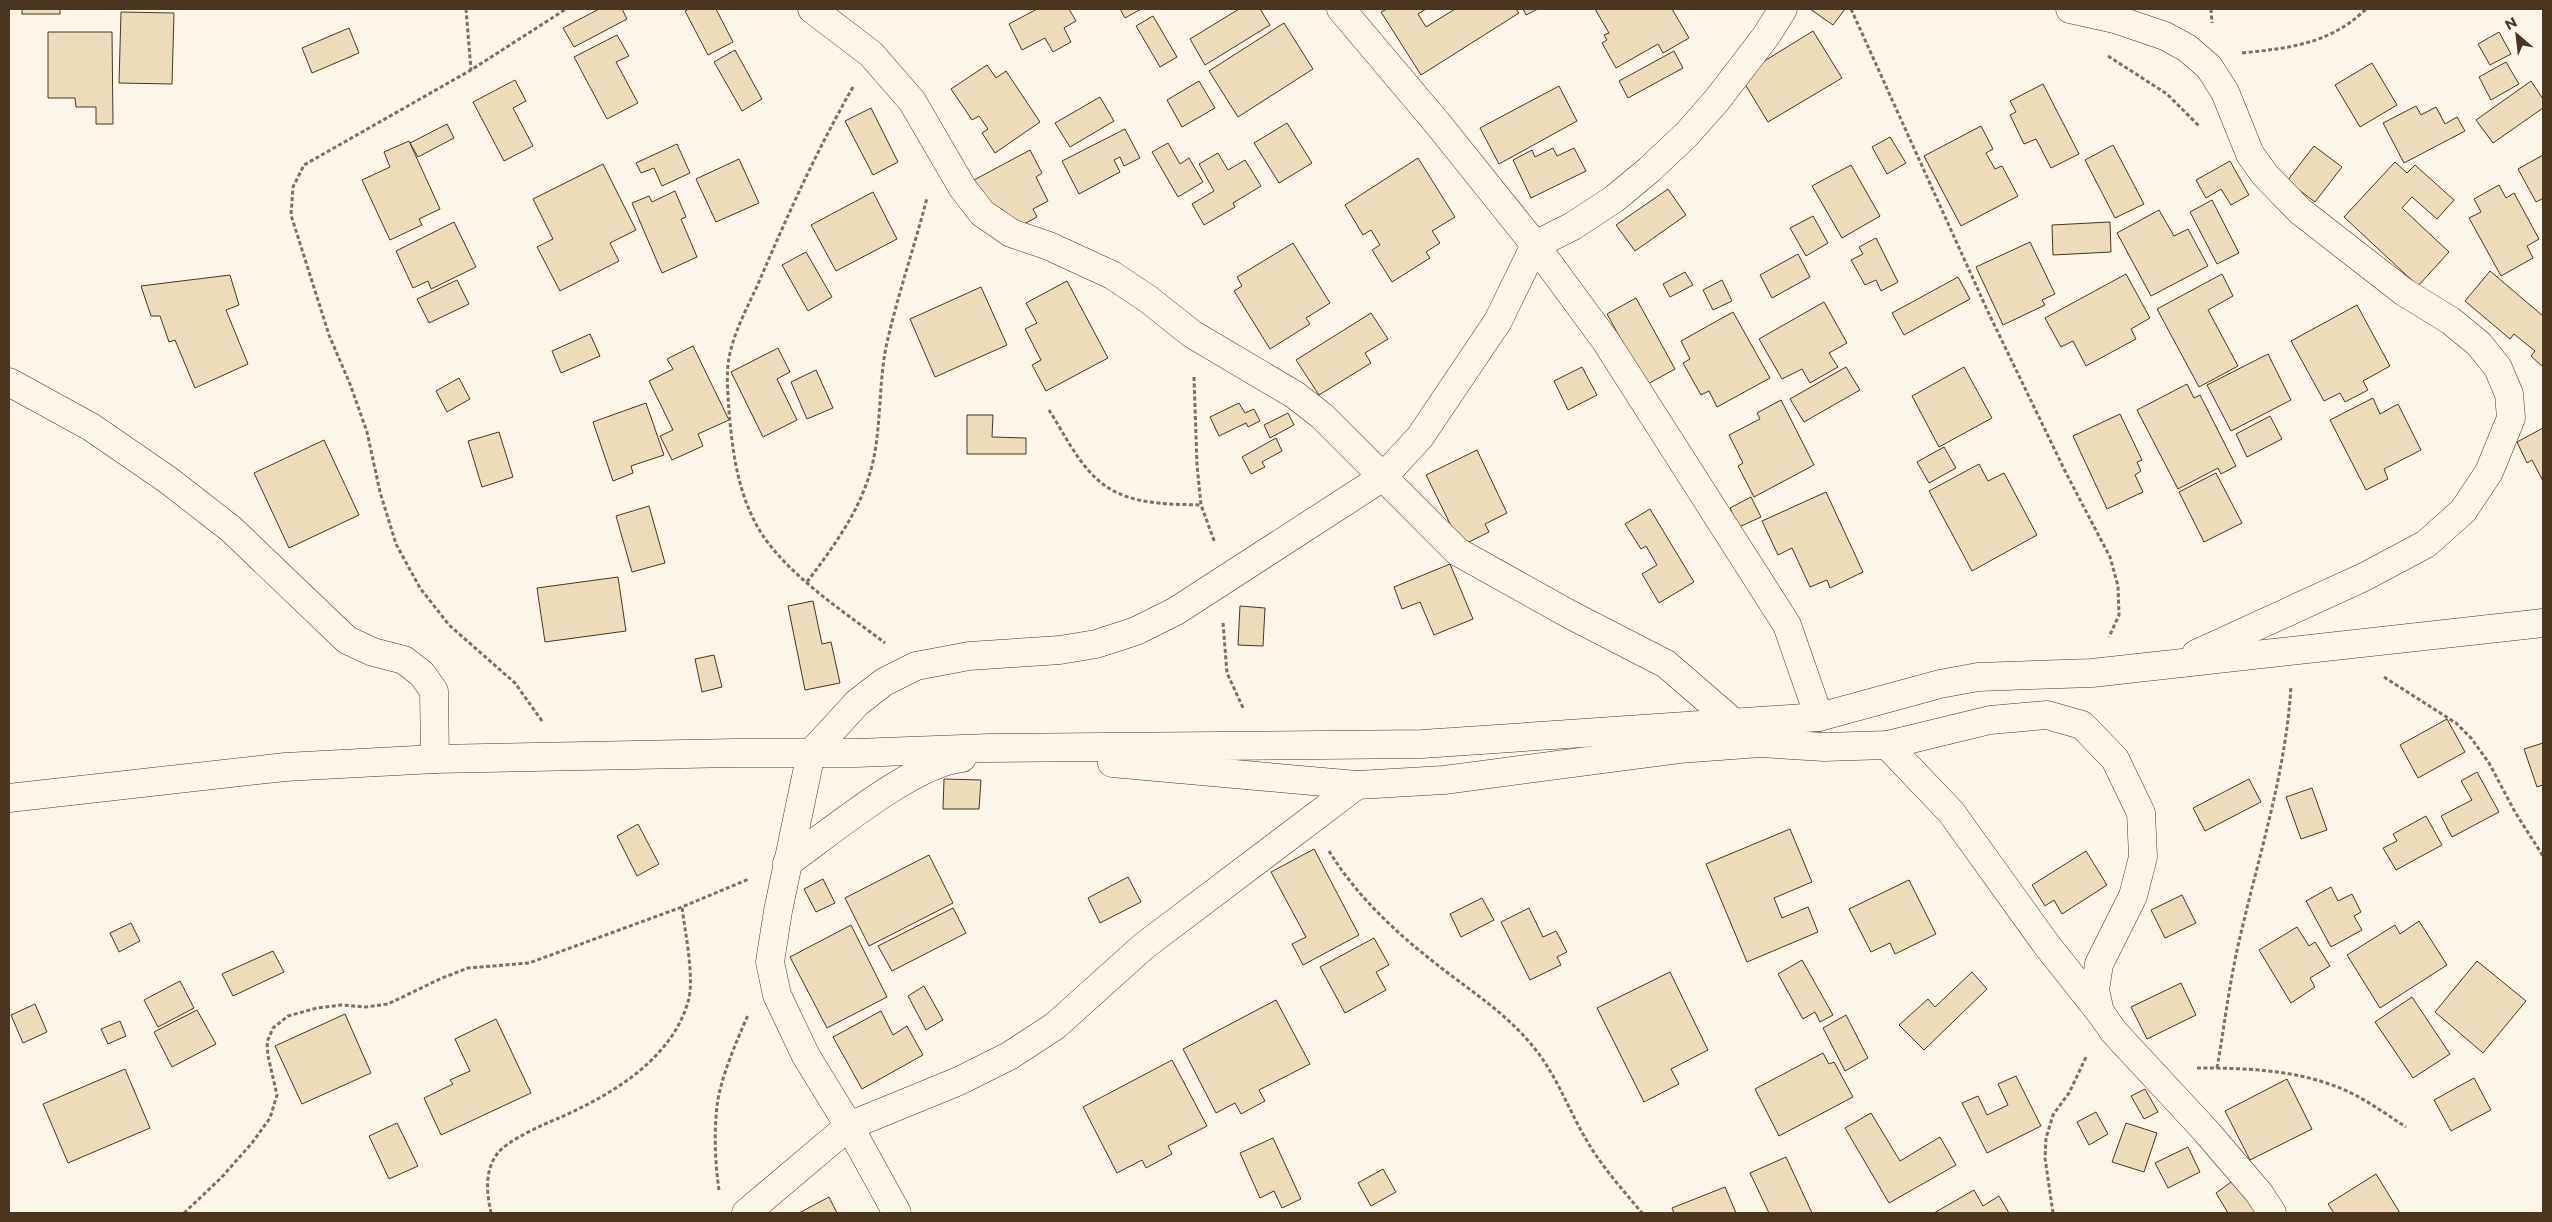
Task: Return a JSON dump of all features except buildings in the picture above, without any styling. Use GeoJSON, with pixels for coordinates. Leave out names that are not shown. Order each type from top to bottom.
{"type":"FeatureCollection","features":[{"type":"Feature","properties":{"kind":"street"},"geometry":{"type":"LineString","coordinates":[[812,9],[871,54],[912,101],[962,188],[982,213],[1011,233],[1049,246],[1112,276],[1148,299],[1192,334],[1295,394],[1322,416],[1458,552],[1569,614],[1666,664],[1732,721]]}},
{"type":"Feature","properties":{"kind":"street"},"geometry":{"type":"LineString","coordinates":[[1340,9],[1438,124],[1535,245],[1605,340],[1787,625],[1819,716]]}},
{"type":"Feature","properties":{"kind":"street"},"geometry":{"type":"LineString","coordinates":[[897,1213],[849,1126],[806,1056],[777,996],[770,962],[787,863],[811,752],[857,703],[884,682],[916,666],[969,656],[1060,650],[1096,644],[1136,631],[1176,611],[1226,580],[1383,477],[1420,437],[1498,321],[1535,245],[1573,226],[1606,204],[1650,170],[1687,134],[1717,100],[1766,36],[1784,9]]}},
{"type":"Feature","properties":{"kind":"street"},"geometry":{"type":"LineString","coordinates":[[2070,9],[2115,19],[2165,36],[2187,48],[2209,67],[2225,92],[2250,154],[2265,175],[2300,211],[2404,292],[2451,321],[2479,344],[2498,368],[2509,394],[2511,418],[2489,472],[2463,512],[2426,544],[2364,577],[2177,664]]}},
{"type":"Feature","properties":{"kind":"street"},"geometry":{"type":"LineString","coordinates":[[9,382],[91,427],[175,485],[232,529],[347,640],[373,652],[404,660],[422,674],[434,691],[435,759]]}},
{"type":"Feature","properties":{"kind":"street"},"geometry":{"type":"LineString","coordinates":[[9,798],[285,767],[435,759],[1422,744],[1819,716],[1940,684],[1978,677],[2092,673],[2543,623]]}},
{"type":"Feature","properties":{"kind":"street"},"geometry":{"type":"LineString","coordinates":[[787,863],[910,776],[954,759],[995,755],[1092,761],[1358,785],[1444,780],[1679,749],[1751,743],[1824,747],[1887,745],[1990,720],[2047,715],[2082,725],[2115,759],[2141,813],[2143,857],[2133,896],[2099,964],[2095,990],[2100,1012]]}},
{"type":"Feature","properties":{"kind":"street"},"geometry":{"type":"LineString","coordinates":[[1887,745],[1950,812],[2046,944],[2114,1032],[2205,1130],[2259,1193],[2272,1213]]}},
{"type":"Feature","properties":{"kind":"street"},"geometry":{"type":"LineString","coordinates":[[746,1213],[849,1126],[959,1081],[1009,1056],[1055,1026],[1144,946],[1358,785]]}},
{"type":"Feature","properties":{"kind":"path"},"geometry":{"type":"LineString","coordinates":[[466,9],[471,70]]}},
{"type":"Feature","properties":{"kind":"path"},"geometry":{"type":"LineString","coordinates":[[566,9],[471,70],[304,165],[293,186],[291,215],[329,335],[350,384],[367,432],[380,492],[396,544],[420,588],[444,617],[515,683],[567,756]]}},
{"type":"Feature","properties":{"kind":"path"},"geometry":{"type":"LineString","coordinates":[[1851,9],[1989,314],[2066,473],[2110,557],[2118,586],[2118,615],[2092,673]]}},
{"type":"Feature","properties":{"kind":"path"},"geometry":{"type":"LineString","coordinates":[[2241,53],[2298,46],[2339,31],[2366,9]]}},
{"type":"Feature","properties":{"kind":"path"},"geometry":{"type":"LineString","coordinates":[[2104,53],[2167,94],[2206,132]]}},
{"type":"Feature","properties":{"kind":"path"},"geometry":{"type":"LineString","coordinates":[[871,54],[830,127],[804,180],[739,328],[729,358],[732,446],[739,485],[753,518],[772,548],[807,582],[916,666]]}},
{"type":"Feature","properties":{"kind":"path"},"geometry":{"type":"LineString","coordinates":[[807,582],[839,539],[862,499],[874,456],[884,360],[894,312],[911,259],[940,151]]}},
{"type":"Feature","properties":{"kind":"path"},"geometry":{"type":"LineString","coordinates":[[1192,334],[1197,464],[1201,505],[1226,580],[1222,631],[1227,672],[1241,700],[1258,746]]}},
{"type":"Feature","properties":{"kind":"path"},"geometry":{"type":"LineString","coordinates":[[1049,410],[1089,470],[1107,487],[1129,496],[1158,503],[1201,505]]}},
{"type":"Feature","properties":{"kind":"path"},"geometry":{"type":"LineString","coordinates":[[2217,1068],[2240,934],[2273,810],[2289,716],[2291,681],[2269,653]]}},
{"type":"Feature","properties":{"kind":"path"},"geometry":{"type":"LineString","coordinates":[[2381,675],[2431,709],[2456,723],[2471,738],[2489,763],[2515,812],[2543,856]]}},
{"type":"Feature","properties":{"kind":"path"},"geometry":{"type":"LineString","coordinates":[[1310,820],[1358,892],[1384,919],[1434,962],[1496,1010],[1536,1049],[1552,1074],[1588,1143],[1642,1213]]}},
{"type":"Feature","properties":{"kind":"path"},"geometry":{"type":"LineString","coordinates":[[184,1213],[221,1178],[252,1143],[270,1118],[277,1095],[268,1056],[267,1042],[273,1028],[288,1016],[317,1008],[341,1005],[366,1007],[388,1004],[442,978],[468,968],[529,963],[682,907],[787,863]]}},
{"type":"Feature","properties":{"kind":"path"},"geometry":{"type":"LineString","coordinates":[[491,1213],[487,1176],[497,1153],[533,1129],[586,1106],[623,1084],[653,1059],[673,1035],[689,1001],[689,964],[682,907]]}},
{"type":"Feature","properties":{"kind":"path"},"geometry":{"type":"LineString","coordinates":[[2053,1213],[2045,1158],[2046,1138],[2053,1115],[2069,1093],[2087,1054],[2100,1012]]}},
{"type":"Feature","properties":{"kind":"path"},"geometry":{"type":"LineString","coordinates":[[720,1195],[716,1167],[717,1104],[734,1049],[748,1014]]}},
{"type":"Feature","properties":{"kind":"path"},"geometry":{"type":"LineString","coordinates":[[2148,1069],[2217,1068],[2292,1073],[2325,1082],[2357,1096],[2406,1127]]}}]}
